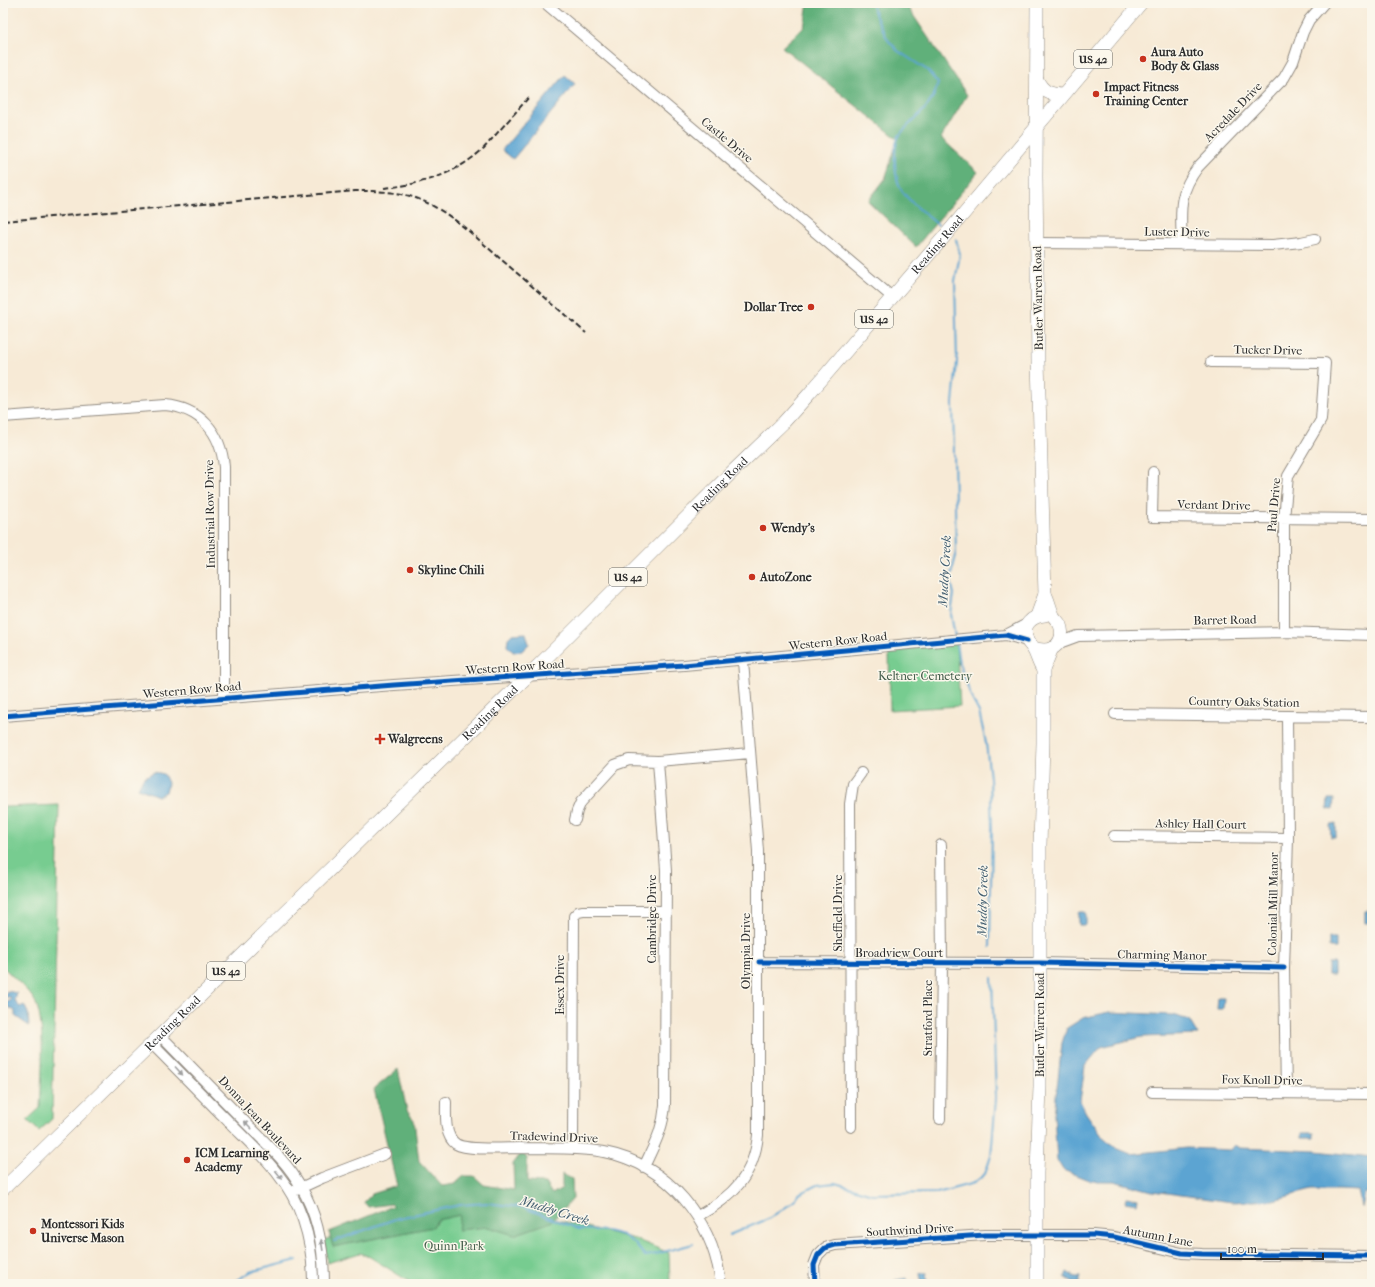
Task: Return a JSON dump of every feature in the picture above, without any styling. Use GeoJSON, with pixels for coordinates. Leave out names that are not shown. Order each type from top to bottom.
{"type":"FeatureCollection","features":[{"type":"Feature","properties":{"kind":"main road","name":"Butler Warren Road"},"geometry":{"type":"LineString","coordinates":[[1037,3],[1036,165],[1038,362],[1045,594],[1062,634],[1043,670],[1044,743],[1040,845],[1040,1086],[1037,1173],[1037,1284]]}},
{"type":"Feature","properties":{"kind":"main road","name":"US 42"},"geometry":{"type":"LineString","coordinates":[[1036,128],[1062,95],[1141,3]]}},
{"type":"Feature","properties":{"kind":"main road"},"geometry":{"type":"LineString","coordinates":[[1037,80],[1043,91],[1062,95]]}},
{"type":"Feature","properties":{"kind":"main road","name":"Reading Road"},"geometry":{"type":"LineString","coordinates":[[3,1189],[783,423],[1036,128]]}},
{"type":"Feature","properties":{"kind":"main road"},"geometry":{"type":"LineString","coordinates":[[1012,156],[1022,157],[1036,165]]}},
{"type":"Feature","properties":{"kind":"main road","name":"Butler Warren Road"},"geometry":{"type":"LineString","coordinates":[[1037,616],[1045,594]]}},
{"type":"Feature","properties":{"kind":"main road"},"geometry":{"type":"LineString","coordinates":[[1026,624],[1037,616],[1046,615],[1057,622]]}},
{"type":"Feature","properties":{"kind":"main road","name":"Butler Warren Road"},"geometry":{"type":"LineString","coordinates":[[1026,624],[1025,632],[1039,665],[1043,670]]}},
{"type":"Feature","properties":{"kind":"main road"},"geometry":{"type":"LineString","coordinates":[[1030,644],[1044,650],[1055,646]]}},
{"type":"Feature","properties":{"kind":"street","name":"Castle Drive"},"geometry":{"type":"LineString","coordinates":[[545,3],[892,297]]}},
{"type":"Feature","properties":{"kind":"street","name":"Acredale Drive"},"geometry":{"type":"LineString","coordinates":[[1182,245],[1181,207],[1184,190],[1190,177],[1284,78],[1293,62],[1303,32],[1309,20],[1324,3]]}},
{"type":"Feature","properties":{"kind":"street","name":"Luster Drive"},"geometry":{"type":"LineString","coordinates":[[1037,243],[1273,245],[1315,239]]}},
{"type":"Feature","properties":{"kind":"street","name":"Tucker Drive"},"geometry":{"type":"LineString","coordinates":[[1211,362],[1325,363]]}},
{"type":"Feature","properties":{"kind":"street","name":"Paul Drive"},"geometry":{"type":"LineString","coordinates":[[1284,632],[1284,519],[1288,476],[1321,420],[1325,363]]}},
{"type":"Feature","properties":{"kind":"street","name":"Industrial Row Drive"},"geometry":{"type":"LineString","coordinates":[[3,417],[165,405],[189,410],[211,430],[221,447],[224,467],[224,698]]}},
{"type":"Feature","properties":{"kind":"street","name":"Verdant Drive"},"geometry":{"type":"LineString","coordinates":[[1153,472],[1152,517],[1372,519]]}},
{"type":"Feature","properties":{"kind":"street"},"geometry":{"type":"LineString","coordinates":[[1057,622],[1078,636]]}},
{"type":"Feature","properties":{"kind":"street","name":"Western Row Road"},"geometry":{"type":"LineString","coordinates":[[1006,635],[1026,624]]}},
{"type":"Feature","properties":{"kind":"street","name":"Barret Road"},"geometry":{"type":"LineString","coordinates":[[1055,646],[1078,636],[1284,632],[1372,635]]}},
{"type":"Feature","properties":{"kind":"street","name":"Western Row Road"},"geometry":{"type":"LineString","coordinates":[[3,716],[387,685],[743,660],[962,638],[1006,635],[1030,644]]}},
{"type":"Feature","properties":{"kind":"street","name":"Olympia Drive"},"geometry":{"type":"LineString","coordinates":[[698,1216],[716,1206],[735,1189],[747,1173],[754,1155],[758,1135],[758,851],[743,660]]}},
{"type":"Feature","properties":{"kind":"street","name":"Country Oaks Station"},"geometry":{"type":"LineString","coordinates":[[1115,714],[1372,717]]}},
{"type":"Feature","properties":{"kind":"street","name":"Colonial Mill Manor"},"geometry":{"type":"LineString","coordinates":[[1286,1093],[1284,968],[1288,838],[1287,716]]}},
{"type":"Feature","properties":{"kind":"street"},"geometry":{"type":"LineString","coordinates":[[575,820],[581,802],[615,766],[629,760],[658,761],[750,753]]}},
{"type":"Feature","properties":{"kind":"street","name":"Cambridge Drive"},"geometry":{"type":"LineString","coordinates":[[644,1167],[660,1134],[664,1115],[666,911],[665,856],[658,761]]}},
{"type":"Feature","properties":{"kind":"street","name":"Sheffield Drive"},"geometry":{"type":"LineString","coordinates":[[851,1127],[850,804],[853,784],[861,773]]}},
{"type":"Feature","properties":{"kind":"street","name":"Ashley Hall Court"},"geometry":{"type":"LineString","coordinates":[[1114,836],[1288,838]]}},
{"type":"Feature","properties":{"kind":"street","name":"Stratford Place"},"geometry":{"type":"LineString","coordinates":[[940,1119],[942,963],[941,845]]}},
{"type":"Feature","properties":{"kind":"street","name":"Essex Drive"},"geometry":{"type":"LineString","coordinates":[[573,1148],[574,916],[578,912],[582,911],[666,911]]}},
{"type":"Feature","properties":{"kind":"street","name":"Broadview Court"},"geometry":{"type":"LineString","coordinates":[[759,962],[1040,963]]}},
{"type":"Feature","properties":{"kind":"street","name":"Charming Manor"},"geometry":{"type":"LineString","coordinates":[[1040,963],[1284,968]]}},
{"type":"Feature","properties":{"kind":"street","name":"Donna Jean Boulevard"},"geometry":{"type":"LineString","coordinates":[[156,1040],[279,1157],[302,1188],[313,1212],[319,1232],[324,1262],[324,1284]]}},
{"type":"Feature","properties":{"kind":"street","name":"Donna Jean Boulevard"},"geometry":{"type":"LineString","coordinates":[[156,1040],[277,1172],[291,1193],[306,1227],[310,1247],[313,1284]]}},
{"type":"Feature","properties":{"kind":"street","name":"Fox Knoll Drive"},"geometry":{"type":"LineString","coordinates":[[1152,1092],[1372,1094]]}},
{"type":"Feature","properties":{"kind":"street","name":"Tradewind Drive"},"geometry":{"type":"LineString","coordinates":[[446,1102],[448,1132],[453,1141],[461,1146],[482,1148],[573,1148],[604,1152],[619,1156],[644,1167],[672,1186],[698,1216],[716,1254],[721,1284]]}},
{"type":"Feature","properties":{"kind":"street"},"geometry":{"type":"LineString","coordinates":[[291,1193],[322,1178],[385,1154]]}},
{"type":"Feature","properties":{"kind":"street","name":"Autumn Lane"},"geometry":{"type":"LineString","coordinates":[[1037,1234],[1094,1235],[1114,1237],[1182,1253],[1372,1256]]}},
{"type":"Feature","properties":{"kind":"street","name":"Southwind Drive"},"geometry":{"type":"LineString","coordinates":[[815,1284],[814,1265],[818,1255],[825,1248],[835,1245],[985,1235],[1037,1234]]}},
{"type":"Feature","properties":{"kind":"green space"},"geometry":{"type":"Polygon","coordinates":[[[808,3],[905,3],[967,95],[941,138],[978,172],[916,247],[868,201],[885,179],[898,139],[782,47],[804,27],[808,3]]]}},
{"type":"Feature","properties":{"kind":"green space","name":"Keltner Cemetery"},"geometry":{"type":"Polygon","coordinates":[[[956,639],[960,706],[890,710],[889,650],[956,639]]]}},
{"type":"Feature","properties":{"kind":"green space"},"geometry":{"type":"Polygon","coordinates":[[[59,805],[52,1119],[39,1131],[27,1120],[40,1108],[42,1035],[40,1020],[33,998],[3,967],[3,807],[59,805]]]}},
{"type":"Feature","properties":{"kind":"green space"},"geometry":{"type":"Polygon","coordinates":[[[398,1069],[407,1111],[414,1120],[419,1161],[442,1186],[455,1184],[464,1176],[474,1176],[484,1185],[514,1190],[513,1164],[522,1152],[527,1158],[527,1182],[545,1183],[552,1194],[562,1188],[562,1174],[572,1179],[573,1199],[551,1222],[514,1235],[488,1227],[458,1230],[460,1215],[437,1220],[433,1227],[333,1247],[329,1232],[393,1206],[392,1204],[368,1207],[364,1202],[372,1194],[397,1186],[374,1089],[398,1069]]]}},
{"type":"Feature","properties":{"kind":"green space","name":"Quinn Park"},"geometry":{"type":"Polygon","coordinates":[[[404,1210],[530,1213],[635,1239],[669,1253],[670,1284],[413,1284],[370,1257],[360,1253],[327,1263],[324,1240],[404,1210]]]}},
{"type":"Feature","properties":{"kind":"water"},"geometry":{"type":"Polygon","coordinates":[[[565,75],[575,84],[513,159],[502,150],[565,75]]]}},
{"type":"Feature","properties":{"kind":"water"},"geometry":{"type":"Polygon","coordinates":[[[526,633],[529,644],[522,651],[513,652],[507,646],[508,638],[512,634],[526,633]]]}},
{"type":"Feature","properties":{"kind":"water"},"geometry":{"type":"Polygon","coordinates":[[[154,772],[164,774],[168,783],[166,792],[158,796],[138,788],[143,778],[154,772]]]}},
{"type":"Feature","properties":{"kind":"water"},"geometry":{"type":"Polygon","coordinates":[[[1328,799],[1334,799],[1333,810],[1327,809],[1328,799]]]}},
{"type":"Feature","properties":{"kind":"water"},"geometry":{"type":"Polygon","coordinates":[[[1336,824],[1336,837],[1331,837],[1330,825],[1336,824]]]}},
{"type":"Feature","properties":{"kind":"water"},"geometry":{"type":"Polygon","coordinates":[[[1365,911],[1372,911],[1372,916],[1369,917],[1369,923],[1365,923],[1365,911]]]}},
{"type":"Feature","properties":{"kind":"water"},"geometry":{"type":"Polygon","coordinates":[[[1079,912],[1086,912],[1086,925],[1079,925],[1079,912]]]}},
{"type":"Feature","properties":{"kind":"water"},"geometry":{"type":"Polygon","coordinates":[[[1329,938],[1336,938],[1336,948],[1329,948],[1329,938]]]}},
{"type":"Feature","properties":{"kind":"water"},"geometry":{"type":"Polygon","coordinates":[[[1328,963],[1334,963],[1334,975],[1328,975],[1328,963]]]}},
{"type":"Feature","properties":{"kind":"water"},"geometry":{"type":"Polygon","coordinates":[[[7,991],[17,993],[15,1001],[20,1007],[24,1005],[28,1013],[29,1026],[15,1016],[15,1011],[8,1007],[5,1003],[10,1001],[11,997],[3,997],[7,991]]]}},
{"type":"Feature","properties":{"kind":"water"},"geometry":{"type":"Polygon","coordinates":[[[1218,998],[1224,998],[1223,1009],[1217,1009],[1218,998]]]}},
{"type":"Feature","properties":{"kind":"water"},"geometry":{"type":"Polygon","coordinates":[[[1109,1012],[1172,1015],[1189,1020],[1198,1035],[1142,1037],[1101,1047],[1085,1066],[1080,1101],[1086,1113],[1102,1136],[1116,1148],[1131,1154],[1187,1148],[1230,1150],[1234,1145],[1240,1148],[1316,1151],[1372,1157],[1372,1192],[1365,1192],[1362,1208],[1358,1191],[1312,1190],[1273,1200],[1232,1202],[1152,1191],[1114,1181],[1091,1181],[1063,1170],[1057,1160],[1054,1115],[1062,1043],[1067,1028],[1083,1018],[1109,1012]]]}},
{"type":"Feature","properties":{"kind":"water"},"geometry":{"type":"Polygon","coordinates":[[[1302,1133],[1314,1133],[1314,1138],[1302,1138],[1302,1133]]]}},
{"type":"Feature","properties":{"kind":"water"},"geometry":{"type":"Polygon","coordinates":[[[1126,1197],[1138,1199],[1137,1204],[1125,1202],[1126,1197]]]}},
{"type":"Feature","properties":{"kind":"water"},"geometry":{"type":"Polygon","coordinates":[[[1067,1272],[1075,1277],[1080,1277],[1080,1282],[1073,1282],[1065,1277],[1067,1272]]]}},
{"type":"Feature","properties":{"kind":"water"},"geometry":{"type":"Polygon","coordinates":[[[920,1273],[926,1273],[927,1284],[921,1284],[920,1273]]]}},
{"type":"Feature","properties":{"kind":"water"},"geometry":{"type":"Polygon","coordinates":[[[906,1278],[907,1284],[895,1284],[895,1280],[906,1278]]]}},
{"type":"Feature","properties":{"kind":"waterway","name":"Muddy Creek"},"geometry":{"type":"LineString","coordinates":[[872,3],[876,17],[888,40],[898,51],[927,70],[938,83],[928,105],[902,132],[896,144],[895,152],[897,178],[902,191],[914,205],[938,225]]}},
{"type":"Feature","properties":{"kind":"waterway","name":"Muddy Creek"},"geometry":{"type":"LineString","coordinates":[[955,637],[951,614],[954,594],[950,578],[956,556],[953,403],[957,362],[955,281],[960,254],[956,240]]}},
{"type":"Feature","properties":{"kind":"waterway","name":"Muddy Creek"},"geometry":{"type":"LineString","coordinates":[[956,643],[959,663],[972,699],[979,712],[986,743],[990,778],[992,827],[990,947]]}},
{"type":"Feature","properties":{"kind":"waterway","name":"Muddy Creek"},"geometry":{"type":"LineString","coordinates":[[729,1235],[768,1219],[792,1203],[799,1194],[817,1185],[835,1183],[872,1194],[937,1193],[974,1183],[985,1174],[991,1156],[996,1099],[992,978]]}},
{"type":"Feature","properties":{"kind":"waterway","name":"Muddy Creek"},"geometry":{"type":"LineString","coordinates":[[334,1241],[398,1218],[460,1205],[486,1203],[522,1207],[579,1229],[607,1231],[623,1235],[635,1244],[645,1256],[693,1244]]}},
{"type":"Feature","properties":{"kind":"waterway","name":"Muddy Creek"},"geometry":{"type":"LineString","coordinates":[[231,1284],[250,1272],[297,1260]]}},
{"type":"Feature","properties":{"kind":"railway"},"geometry":{"type":"LineString","coordinates":[[384,188],[425,181],[438,177],[462,165],[484,148],[530,96]]}},
{"type":"Feature","properties":{"kind":"railway"},"geometry":{"type":"LineString","coordinates":[[3,221],[355,191],[406,195],[433,206],[458,222],[586,333]]}},
{"type":"Feature","properties":{"kind":"cycle path"},"geometry":{"type":"LineString","coordinates":[[3,716],[394,685],[684,665],[1006,635],[1027,641]]}},
{"type":"Feature","properties":{"kind":"cycle path"},"geometry":{"type":"LineString","coordinates":[[759,962],[1040,963],[1284,968]]}},
{"type":"Feature","properties":{"kind":"cycle path"},"geometry":{"type":"LineString","coordinates":[[815,1284],[814,1265],[818,1255],[825,1248],[835,1245],[985,1235],[1094,1235],[1114,1237],[1182,1253],[1372,1256]]}},
{"type":"Feature","properties":{"kind":"place","name":"Aura Auto Body & Glass"},"geometry":{"type":"Point","coordinates":[1143,59]}},
{"type":"Feature","properties":{"kind":"place","name":"Impact Fitness Training Center"},"geometry":{"type":"Point","coordinates":[1096,94]}},
{"type":"Feature","properties":{"kind":"place","name":"Dollar Tree"},"geometry":{"type":"Point","coordinates":[811,307]}},
{"type":"Feature","properties":{"kind":"place","name":"Wendy's"},"geometry":{"type":"Point","coordinates":[763,528]}},
{"type":"Feature","properties":{"kind":"place","name":"Skyline Chili"},"geometry":{"type":"Point","coordinates":[410,570]}},
{"type":"Feature","properties":{"kind":"place","name":"AutoZone"},"geometry":{"type":"Point","coordinates":[752,577]}},
{"type":"Feature","properties":{"kind":"place","name":"Walgreens"},"geometry":{"type":"Point","coordinates":[380,739]}},
{"type":"Feature","properties":{"kind":"place","name":"ICM Learning Academy"},"geometry":{"type":"Point","coordinates":[187,1160]}},
{"type":"Feature","properties":{"kind":"place","name":"Montessori Kids Universe Mason"},"geometry":{"type":"Point","coordinates":[33,1231]}}]}
